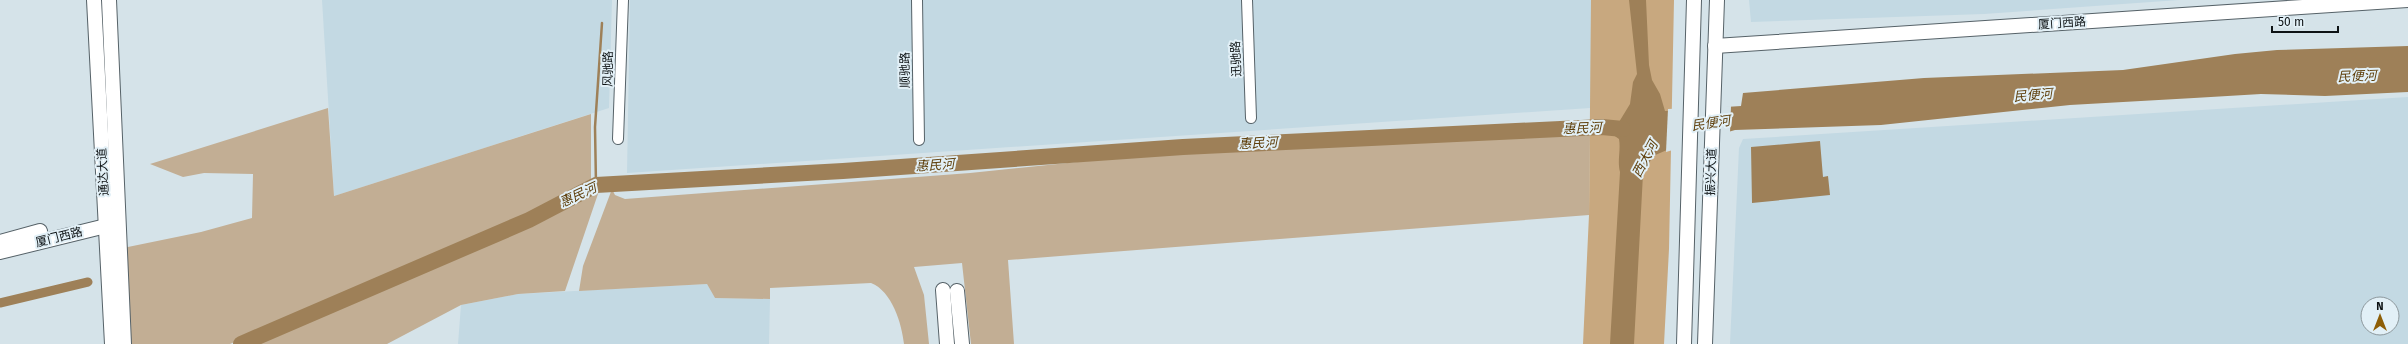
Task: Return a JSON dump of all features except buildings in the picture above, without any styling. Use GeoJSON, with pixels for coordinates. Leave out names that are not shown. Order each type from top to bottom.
{"type":"FeatureCollection","features":[{"type":"Feature","properties":{"kind":"main road","name":"通达大道"},"geometry":{"type":"LineString","coordinates":[[94,0],[124,344]]}},
{"type":"Feature","properties":{"kind":"main road","name":"通达大道"},"geometry":{"type":"LineString","coordinates":[[109,0],[112,344]]}},
{"type":"Feature","properties":{"kind":"main road","name":"振兴大道"},"geometry":{"type":"LineString","coordinates":[[1684,344],[1694,0]]}},
{"type":"Feature","properties":{"kind":"main road","name":"振兴大道"},"geometry":{"type":"LineString","coordinates":[[1705,344],[1716,0]]}},
{"type":"Feature","properties":{"kind":"main road","name":"厦门西路"},"geometry":{"type":"LineString","coordinates":[[1715,46],[2408,0]]}},
{"type":"Feature","properties":{"kind":"main road","name":"厦门西路"},"geometry":{"type":"LineString","coordinates":[[0,242],[112,220]]}},
{"type":"Feature","properties":{"kind":"main road","name":"厦门西路"},"geometry":{"type":"LineString","coordinates":[[0,252],[112,220]]}},
{"type":"Feature","properties":{"kind":"main road"},"geometry":{"type":"LineString","coordinates":[[943,290],[947,344]]}},
{"type":"Feature","properties":{"kind":"main road"},"geometry":{"type":"LineString","coordinates":[[957,291],[962,344]]}},
{"type":"Feature","properties":{"kind":"street","name":"风驰路"},"geometry":{"type":"LineString","coordinates":[[618,139],[623,0]]}},
{"type":"Feature","properties":{"kind":"street","name":"顺驰路"},"geometry":{"type":"LineString","coordinates":[[917,0],[919,140]]}},
{"type":"Feature","properties":{"kind":"street","name":"迅驰路"},"geometry":{"type":"LineString","coordinates":[[1247,0],[1251,118]]}},
{"type":"Feature","properties":{"kind":"shaded area"},"geometry":{"type":"Polygon","coordinates":[[[322,0],[612,0],[609,108],[334,196],[322,0]]]}},
{"type":"Feature","properties":{"kind":"shaded area"},"geometry":{"type":"Polygon","coordinates":[[[630,0],[1600,0],[1605,107],[627,173],[630,0]]]}},
{"type":"Feature","properties":{"kind":"shaded area"},"geometry":{"type":"Polygon","coordinates":[[[1591,0],[1674,0],[1669,249],[1664,344],[1583,344],[1589,215],[1591,0]]]}},
{"type":"Feature","properties":{"kind":"shaded area"},"geometry":{"type":"Polygon","coordinates":[[[1749,0],[2179,0],[1984,14],[1751,22],[1749,0]]]}},
{"type":"Feature","properties":{"kind":"shaded area"},"geometry":{"type":"Polygon","coordinates":[[[2408,97],[2408,344],[1730,344],[1739,148],[1743,139],[2408,97]]]}},
{"type":"Feature","properties":{"kind":"shaded area"},"geometry":{"type":"Polygon","coordinates":[[[328,108],[334,196],[591,114],[591,180],[589,185],[518,220],[230,344],[128,344],[123,248],[201,232],[252,218],[253,174],[204,173],[183,177],[150,164],[328,108]]]}},
{"type":"Feature","properties":{"kind":"shaded area"},"geometry":{"type":"Polygon","coordinates":[[[1590,133],[1589,215],[1008,260],[1014,344],[971,344],[962,263],[914,267],[924,295],[929,344],[904,344],[901,327],[895,309],[885,293],[871,283],[770,288],[770,299],[715,298],[707,284],[579,291],[583,266],[612,189],[615,195],[625,199],[970,173],[1136,156],[1590,133]]]}},
{"type":"Feature","properties":{"kind":"shaded area"},"geometry":{"type":"Polygon","coordinates":[[[600,188],[565,291],[518,294],[461,305],[387,344],[257,344],[528,223],[600,188]]]}},
{"type":"Feature","properties":{"kind":"shaded area"},"geometry":{"type":"Polygon","coordinates":[[[707,284],[715,298],[770,299],[769,344],[458,344],[461,305],[518,294],[707,284]]]}},
{"type":"Feature","properties":{"kind":"water"},"geometry":{"type":"Polygon","coordinates":[[[1629,0],[1646,0],[1649,65],[1652,80],[1660,94],[1665,111],[1741,106],[1743,93],[1924,78],[2123,70],[2235,54],[2277,50],[2408,46],[2408,92],[2325,96],[2261,94],[2070,105],[1881,125],[1735,130],[1667,150],[1653,156],[1643,174],[1634,344],[1610,344],[1620,172],[1619,139],[1602,127],[1619,122],[1630,104],[1633,82],[1637,74],[1629,0]]]}},
{"type":"Feature","properties":{"kind":"water"},"geometry":{"type":"Polygon","coordinates":[[[1820,141],[1823,177],[1828,176],[1830,195],[1752,203],[1751,147],[1820,141]]]}},
{"type":"Feature","properties":{"kind":"pier"},"geometry":{"type":"Polygon","coordinates":[[[1731,106],[1730,133],[1666,152],[1668,109],[1731,106]]]}},
{"type":"Feature","properties":{"kind":"waterway"},"geometry":{"type":"LineString","coordinates":[[596,185],[595,127],[602,23]]}},
{"type":"Feature","properties":{"kind":"waterway","name":"惠民河"},"geometry":{"type":"LineString","coordinates":[[241,344],[529,220],[596,185],[843,171],[1183,147],[1602,127],[1623,129]]}},
{"type":"Feature","properties":{"kind":"waterway"},"geometry":{"type":"LineString","coordinates":[[0,303],[88,282]]}},
{"type":"Feature","properties":{"kind":"water label","name":"民便河"},"geometry":{"type":"Point","coordinates":[2357,76]}},
{"type":"Feature","properties":{"kind":"water label","name":"民便河"},"geometry":{"type":"Point","coordinates":[2033,95]}},
{"type":"Feature","properties":{"kind":"water label","name":"民便河"},"geometry":{"type":"Point","coordinates":[1711,123]}},
{"type":"Feature","properties":{"kind":"water label","name":"西大河"},"geometry":{"type":"Point","coordinates":[1645,159]}}]}
